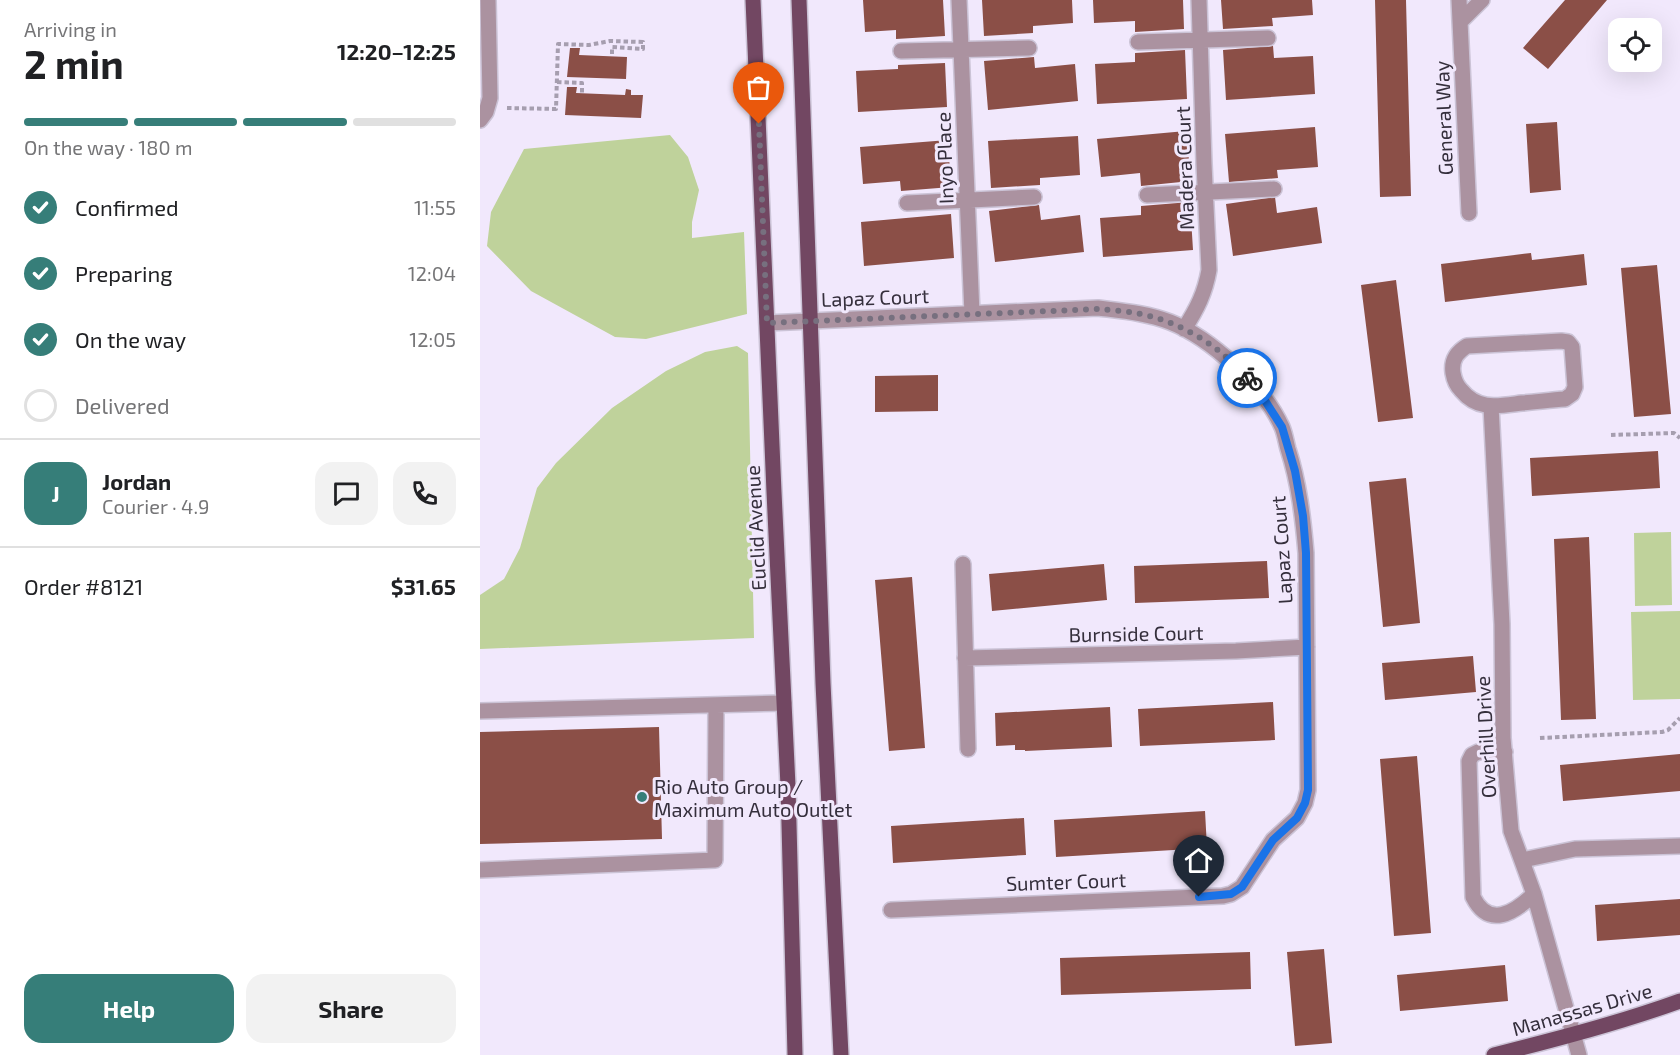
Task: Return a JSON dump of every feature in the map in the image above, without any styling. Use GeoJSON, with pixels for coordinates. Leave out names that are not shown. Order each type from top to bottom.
{"type":"FeatureCollection","features":[{"type":"Feature","properties":{"kind":"main road","name":"Euclid Avenue"},"geometry":{"type":"LineString","coordinates":[[753,0],[789,786],[795,1055]]}},
{"type":"Feature","properties":{"kind":"main road"},"geometry":{"type":"LineString","coordinates":[[799,0],[823,683],[841,1055]]}},
{"type":"Feature","properties":{"kind":"main road","name":"Manassas Drive"},"geometry":{"type":"LineString","coordinates":[[1494,1055],[1574,1035],[1680,1001]]}},
{"type":"Feature","properties":{"kind":"street"},"geometry":{"type":"LineString","coordinates":[[480,120],[486,112],[490,98],[488,0]]}},
{"type":"Feature","properties":{"kind":"street","name":"Inyo Place"},"geometry":{"type":"LineString","coordinates":[[958,0],[972,315]]}},
{"type":"Feature","properties":{"kind":"street","name":"Madera Court"},"geometry":{"type":"LineString","coordinates":[[1184,329],[1198,307],[1207,284],[1209,270],[1199,0]]}},
{"type":"Feature","properties":{"kind":"street","name":"General Way"},"geometry":{"type":"LineString","coordinates":[[1459,0],[1468,213]]}},
{"type":"Feature","properties":{"kind":"street"},"geometry":{"type":"LineString","coordinates":[[1460,22],[1482,0]]}},
{"type":"Feature","properties":{"kind":"street"},"geometry":{"type":"LineString","coordinates":[[1138,42],[1268,38]]}},
{"type":"Feature","properties":{"kind":"street"},"geometry":{"type":"LineString","coordinates":[[901,51],[1029,48]]}},
{"type":"Feature","properties":{"kind":"street"},"geometry":{"type":"LineString","coordinates":[[1147,195],[1274,189]]}},
{"type":"Feature","properties":{"kind":"street"},"geometry":{"type":"LineString","coordinates":[[907,203],[1034,197]]}},
{"type":"Feature","properties":{"kind":"street","name":"Lapaz Court"},"geometry":{"type":"LineString","coordinates":[[767,323],[1098,309],[1137,313],[1169,322],[1212,346],[1239,369],[1262,396],[1282,427],[1295,471],[1303,516],[1306,553],[1308,790],[1305,803],[1297,818],[1273,840],[1242,887]]}},
{"type":"Feature","properties":{"kind":"street"},"geometry":{"type":"LineString","coordinates":[[1561,340],[1568,342],[1572,347],[1575,387],[1572,394],[1564,399],[1491,406],[1477,404],[1458,387],[1453,373],[1454,360],[1458,351],[1467,346],[1561,340]]}},
{"type":"Feature","properties":{"kind":"street","name":"Overhill Drive"},"geometry":{"type":"LineString","coordinates":[[1491,406],[1502,624],[1505,752],[1511,831],[1534,894],[1579,1055]]}},
{"type":"Feature","properties":{"kind":"street"},"geometry":{"type":"LineString","coordinates":[[963,564],[968,749]]}},
{"type":"Feature","properties":{"kind":"street","name":"Burnside Court"},"geometry":{"type":"LineString","coordinates":[[965,658],[1307,647]]}},
{"type":"Feature","properties":{"kind":"street"},"geometry":{"type":"LineString","coordinates":[[480,711],[784,703]]}},
{"type":"Feature","properties":{"kind":"street"},"geometry":{"type":"LineString","coordinates":[[480,870],[715,860],[716,705]]}},
{"type":"Feature","properties":{"kind":"street"},"geometry":{"type":"LineString","coordinates":[[1505,752],[1478,752],[1472,755],[1469,761],[1473,897],[1478,907],[1485,913],[1495,916],[1506,914],[1525,903],[1534,894]]}},
{"type":"Feature","properties":{"kind":"street"},"geometry":{"type":"LineString","coordinates":[[1522,860],[1575,849],[1680,846]]}},
{"type":"Feature","properties":{"kind":"street","name":"Sumter Court"},"geometry":{"type":"LineString","coordinates":[[891,910],[1223,896],[1242,887]]}},
{"type":"Feature","properties":{"kind":"path"},"geometry":{"type":"LineString","coordinates":[[507,108],[556,109],[558,44],[643,42],[643,49],[612,47],[612,56]]}},
{"type":"Feature","properties":{"kind":"path"},"geometry":{"type":"LineString","coordinates":[[557,82],[582,83],[582,93]]}},
{"type":"Feature","properties":{"kind":"path"},"geometry":{"type":"LineString","coordinates":[[1611,435],[1674,433],[1680,438]]}},
{"type":"Feature","properties":{"kind":"path"},"geometry":{"type":"LineString","coordinates":[[1540,738],[1662,732],[1668,730],[1680,718]]}},
{"type":"Feature","properties":{"kind":"green space"},"geometry":{"type":"Polygon","coordinates":[[[670,135],[688,157],[699,190],[692,222],[692,238],[744,232],[747,314],[646,339],[615,337],[531,291],[487,246],[491,212],[524,149],[670,135]]]}},
{"type":"Feature","properties":{"kind":"green space"},"geometry":{"type":"Polygon","coordinates":[[[737,346],[748,353],[754,638],[480,649],[480,595],[504,579],[520,548],[537,488],[556,463],[612,408],[666,371],[705,352],[737,346]]]}},
{"type":"Feature","properties":{"kind":"green space"},"geometry":{"type":"Polygon","coordinates":[[[1671,532],[1672,605],[1635,606],[1634,533],[1671,532]]]}},
{"type":"Feature","properties":{"kind":"green space"},"geometry":{"type":"Polygon","coordinates":[[[1680,611],[1680,699],[1633,700],[1631,612],[1680,611]]]}},
{"type":"Feature","properties":{"kind":"building"},"geometry":{"type":"Polygon","coordinates":[[[863,0],[943,0],[945,36],[896,39],[896,30],[865,32],[863,0]]]}},
{"type":"Feature","properties":{"kind":"building"},"geometry":{"type":"Polygon","coordinates":[[[982,0],[1072,0],[1073,23],[1033,26],[1033,33],[984,36],[982,0]]]}},
{"type":"Feature","properties":{"kind":"building"},"geometry":{"type":"Polygon","coordinates":[[[1093,0],[1183,0],[1184,29],[1135,32],[1135,21],[1094,23],[1093,0]]]}},
{"type":"Feature","properties":{"kind":"building"},"geometry":{"type":"Polygon","coordinates":[[[1221,0],[1312,0],[1313,15],[1272,18],[1273,26],[1223,29],[1221,0]]]}},
{"type":"Feature","properties":{"kind":"building"},"geometry":{"type":"Polygon","coordinates":[[[1375,0],[1406,0],[1411,196],[1380,197],[1375,0]]]}},
{"type":"Feature","properties":{"kind":"building"},"geometry":{"type":"Polygon","coordinates":[[[1565,0],[1607,0],[1548,69],[1523,48],[1565,0]]]}},
{"type":"Feature","properties":{"kind":"building"},"geometry":{"type":"Polygon","coordinates":[[[1273,46],[1274,58],[1313,56],[1315,94],[1226,100],[1223,50],[1273,46]]]}},
{"type":"Feature","properties":{"kind":"building"},"geometry":{"type":"Polygon","coordinates":[[[570,48],[580,48],[579,55],[627,57],[626,79],[567,77],[570,48]]]}},
{"type":"Feature","properties":{"kind":"building"},"geometry":{"type":"Polygon","coordinates":[[[1185,50],[1187,99],[1097,104],[1095,64],[1135,62],[1135,53],[1185,50]]]}},
{"type":"Feature","properties":{"kind":"building"},"geometry":{"type":"Polygon","coordinates":[[[1034,57],[1035,68],[1075,64],[1078,101],[988,110],[984,61],[1034,57]]]}},
{"type":"Feature","properties":{"kind":"building"},"geometry":{"type":"Polygon","coordinates":[[[945,63],[947,107],[858,112],[856,71],[898,69],[898,65],[945,63]]]}},
{"type":"Feature","properties":{"kind":"building"},"geometry":{"type":"Polygon","coordinates":[[[567,87],[577,87],[576,93],[625,95],[626,89],[631,90],[631,95],[643,95],[641,118],[565,115],[567,87]]]}},
{"type":"Feature","properties":{"kind":"building"},"geometry":{"type":"Polygon","coordinates":[[[1557,122],[1561,190],[1530,193],[1526,124],[1557,122]]]}},
{"type":"Feature","properties":{"kind":"building"},"geometry":{"type":"Polygon","coordinates":[[[1315,127],[1318,167],[1277,170],[1278,178],[1229,182],[1225,134],[1315,127]]]}},
{"type":"Feature","properties":{"kind":"building"},"geometry":{"type":"Polygon","coordinates":[[[1186,131],[1191,181],[1141,186],[1140,173],[1101,177],[1097,139],[1186,131]]]}},
{"type":"Feature","properties":{"kind":"building"},"geometry":{"type":"Polygon","coordinates":[[[1078,136],[1080,175],[1040,178],[1040,185],[991,188],[988,141],[1078,136]]]}},
{"type":"Feature","properties":{"kind":"building"},"geometry":{"type":"Polygon","coordinates":[[[948,140],[951,187],[901,191],[900,181],[863,184],[860,147],[948,140]]]}},
{"type":"Feature","properties":{"kind":"building"},"geometry":{"type":"Polygon","coordinates":[[[1275,197],[1277,213],[1317,207],[1322,243],[1233,256],[1226,204],[1275,197]]]}},
{"type":"Feature","properties":{"kind":"building"},"geometry":{"type":"Polygon","coordinates":[[[1190,202],[1193,250],[1103,257],[1100,218],[1141,215],[1141,206],[1190,202]]]}},
{"type":"Feature","properties":{"kind":"building"},"geometry":{"type":"Polygon","coordinates":[[[1039,205],[1041,220],[1080,215],[1084,252],[995,262],[989,211],[1039,205]]]}},
{"type":"Feature","properties":{"kind":"building"},"geometry":{"type":"Polygon","coordinates":[[[951,214],[954,258],[864,266],[861,222],[951,214]]]}},
{"type":"Feature","properties":{"kind":"building"},"geometry":{"type":"Polygon","coordinates":[[[1531,253],[1532,260],[1584,254],[1587,285],[1445,302],[1441,264],[1531,253]]]}},
{"type":"Feature","properties":{"kind":"building"},"geometry":{"type":"Polygon","coordinates":[[[1657,265],[1671,414],[1634,417],[1621,268],[1657,265]]]}},
{"type":"Feature","properties":{"kind":"building"},"geometry":{"type":"Polygon","coordinates":[[[1396,280],[1413,418],[1378,422],[1361,285],[1396,280]]]}},
{"type":"Feature","properties":{"kind":"building"},"geometry":{"type":"Polygon","coordinates":[[[938,375],[938,411],[875,412],[875,376],[938,375]]]}},
{"type":"Feature","properties":{"kind":"building"},"geometry":{"type":"Polygon","coordinates":[[[1658,451],[1660,488],[1532,496],[1530,458],[1658,451]]]}},
{"type":"Feature","properties":{"kind":"building"},"geometry":{"type":"Polygon","coordinates":[[[1406,478],[1420,623],[1383,627],[1369,482],[1406,478]]]}},
{"type":"Feature","properties":{"kind":"building"},"geometry":{"type":"Polygon","coordinates":[[[1589,537],[1596,719],[1561,720],[1554,539],[1589,537]]]}},
{"type":"Feature","properties":{"kind":"building"},"geometry":{"type":"Polygon","coordinates":[[[1267,561],[1269,598],[1135,603],[1134,566],[1267,561]]]}},
{"type":"Feature","properties":{"kind":"building"},"geometry":{"type":"Polygon","coordinates":[[[1104,564],[1107,600],[992,611],[989,574],[1104,564]]]}},
{"type":"Feature","properties":{"kind":"building"},"geometry":{"type":"Polygon","coordinates":[[[912,577],[925,748],[889,751],[875,580],[912,577]]]}},
{"type":"Feature","properties":{"kind":"building"},"geometry":{"type":"Polygon","coordinates":[[[1473,656],[1476,692],[1385,700],[1382,663],[1473,656]]]}},
{"type":"Feature","properties":{"kind":"building"},"geometry":{"type":"Polygon","coordinates":[[[1273,702],[1275,740],[1140,746],[1138,709],[1273,702]]]}},
{"type":"Feature","properties":{"kind":"building"},"geometry":{"type":"Polygon","coordinates":[[[1110,707],[1112,747],[1025,751],[1015,750],[1015,745],[996,746],[995,713],[1110,707]]]}},
{"type":"Feature","properties":{"kind":"building"},"geometry":{"type":"Polygon","coordinates":[[[659,727],[662,839],[480,844],[480,732],[659,727]]]}},
{"type":"Feature","properties":{"kind":"building"},"geometry":{"type":"Polygon","coordinates":[[[1680,754],[1680,791],[1563,801],[1560,765],[1680,754]]]}},
{"type":"Feature","properties":{"kind":"building"},"geometry":{"type":"Polygon","coordinates":[[[1417,756],[1431,933],[1394,936],[1380,759],[1417,756]]]}},
{"type":"Feature","properties":{"kind":"building"},"geometry":{"type":"Polygon","coordinates":[[[1205,811],[1207,848],[1056,857],[1054,820],[1205,811]]]}},
{"type":"Feature","properties":{"kind":"building"},"geometry":{"type":"Polygon","coordinates":[[[1024,818],[1026,855],[893,863],[891,826],[1024,818]]]}},
{"type":"Feature","properties":{"kind":"building"},"geometry":{"type":"Polygon","coordinates":[[[1680,899],[1680,935],[1597,941],[1595,905],[1680,899]]]}},
{"type":"Feature","properties":{"kind":"building"},"geometry":{"type":"Polygon","coordinates":[[[1324,949],[1332,1043],[1295,1046],[1287,952],[1324,949]]]}},
{"type":"Feature","properties":{"kind":"building"},"geometry":{"type":"Polygon","coordinates":[[[1250,952],[1251,989],[1061,995],[1060,958],[1250,952]]]}},
{"type":"Feature","properties":{"kind":"building"},"geometry":{"type":"Polygon","coordinates":[[[1505,965],[1508,1001],[1400,1011],[1397,975],[1505,965]]]}},
{"type":"Feature","properties":{"kind":"way so far"},"geometry":{"type":"LineString","coordinates":[[759,124],[767,323],[1098,309],[1137,313],[1184,329],[1212,346],[1247,378]]}},
{"type":"Feature","properties":{"kind":"place","name":"Rio Auto Group / Maximum Auto Outlet"},"geometry":{"type":"Point","coordinates":[642,797]}},
{"type":"Feature","properties":{"kind":"route"},"geometry":{"type":"LineString","coordinates":[[1199,897],[1223,896],[1242,887],[1273,840],[1297,818],[1305,803],[1308,790],[1306,553],[1303,516],[1295,471],[1282,427],[1247,378]]}}]}
